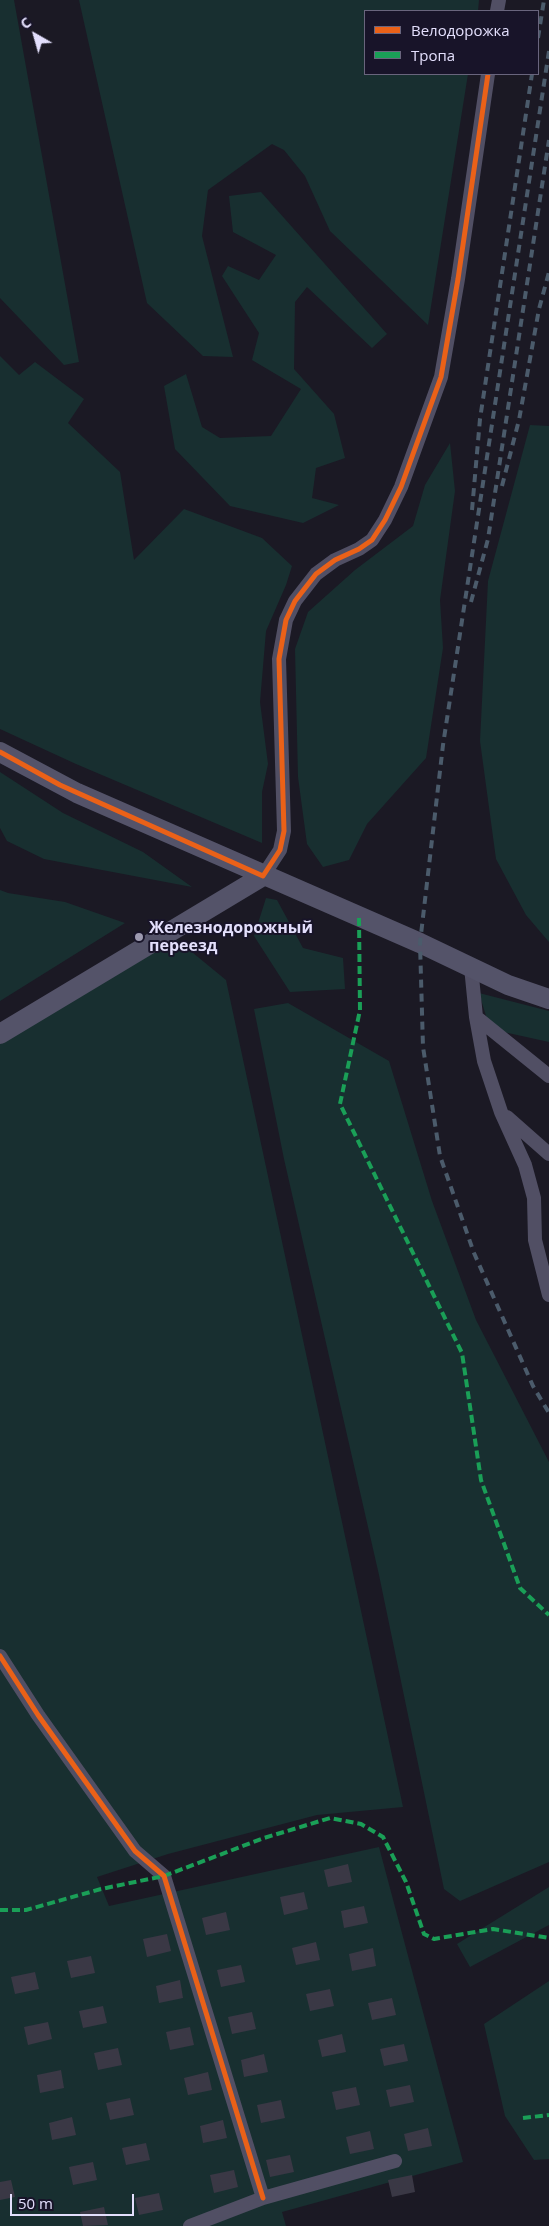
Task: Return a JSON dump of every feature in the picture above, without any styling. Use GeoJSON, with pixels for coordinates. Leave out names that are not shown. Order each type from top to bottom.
{"type":"FeatureCollection","features":[{"type":"Feature","properties":{"kind":"main road"},"geometry":{"type":"LineString","coordinates":[[0,752],[60,785],[263,876],[420,943],[522,991],[549,999]]}},
{"type":"Feature","properties":{"kind":"main road"},"geometry":{"type":"LineString","coordinates":[[0,1034],[263,876]]}},
{"type":"Feature","properties":{"kind":"street"},"geometry":{"type":"LineString","coordinates":[[263,876],[280,850],[284,831],[279,659],[286,620],[295,601],[316,574],[335,560],[359,549],[372,540],[385,520],[401,487],[441,377],[458,279],[488,75]]}},
{"type":"Feature","properties":{"kind":"street"},"geometry":{"type":"LineString","coordinates":[[470,967],[476,1017],[484,1060],[501,1112],[526,1165],[534,1198],[535,1240],[549,1295]]}},
{"type":"Feature","properties":{"kind":"street"},"geometry":{"type":"LineString","coordinates":[[476,1017],[549,1076]]}},
{"type":"Feature","properties":{"kind":"street"},"geometry":{"type":"LineString","coordinates":[[501,1112],[549,1154]]}},
{"type":"Feature","properties":{"kind":"street"},"geometry":{"type":"LineString","coordinates":[[0,1656],[38,1715],[136,1851],[164,1876],[263,2198]]}},
{"type":"Feature","properties":{"kind":"street"},"geometry":{"type":"LineString","coordinates":[[190,2226],[263,2198],[395,2161]]}},
{"type":"Feature","properties":{"kind":"green space"},"geometry":{"type":"Polygon","coordinates":[[[0,0],[14,0],[79,362],[64,365],[0,298],[0,0]]]}},
{"type":"Feature","properties":{"kind":"green space"},"geometry":{"type":"Polygon","coordinates":[[[79,0],[479,0],[478,10],[364,10],[364,75],[468,75],[428,325],[330,231],[305,176],[284,150],[272,144],[208,190],[202,236],[233,357],[203,356],[147,303],[79,0]]]}},
{"type":"Feature","properties":{"kind":"green space"},"geometry":{"type":"Polygon","coordinates":[[[261,192],[387,334],[372,348],[307,287],[295,302],[294,369],[334,414],[345,458],[316,468],[312,498],[339,505],[303,523],[230,506],[175,449],[164,386],[186,374],[202,427],[220,438],[271,436],[301,389],[252,360],[259,333],[222,276],[228,266],[259,280],[276,255],[233,232],[229,196],[261,192]]]}},
{"type":"Feature","properties":{"kind":"green space"},"geometry":{"type":"Polygon","coordinates":[[[0,356],[19,375],[35,362],[84,399],[68,423],[120,472],[134,560],[184,509],[262,538],[292,566],[266,631],[260,702],[268,764],[262,792],[262,843],[76,764],[0,729],[0,356]]]}},
{"type":"Feature","properties":{"kind":"green space"},"geometry":{"type":"Polygon","coordinates":[[[530,425],[549,426],[549,942],[526,915],[496,859],[480,741],[488,581],[530,425]]]}},
{"type":"Feature","properties":{"kind":"green space"},"geometry":{"type":"Polygon","coordinates":[[[450,443],[455,491],[440,600],[443,648],[426,758],[367,824],[349,860],[323,867],[307,844],[298,777],[295,649],[308,612],[355,570],[413,526],[425,485],[450,443]]]}},
{"type":"Feature","properties":{"kind":"green space"},"geometry":{"type":"Polygon","coordinates":[[[0,772],[63,813],[143,852],[192,887],[44,859],[7,841],[0,828],[0,772]]]}},
{"type":"Feature","properties":{"kind":"green space"},"geometry":{"type":"Polygon","coordinates":[[[0,890],[65,902],[125,923],[0,1001],[0,890]]]}},
{"type":"Feature","properties":{"kind":"green space"},"geometry":{"type":"Polygon","coordinates":[[[266,898],[277,900],[303,948],[343,958],[345,989],[290,992],[254,936],[266,898]]]}},
{"type":"Feature","properties":{"kind":"green space"},"geometry":{"type":"Polygon","coordinates":[[[176,939],[226,980],[403,1807],[317,1815],[168,1854],[97,1877],[109,1906],[379,1847],[463,2162],[282,2212],[286,2226],[0,2226],[0,1044],[176,939]]]}},
{"type":"Feature","properties":{"kind":"green space"},"geometry":{"type":"Polygon","coordinates":[[[479,993],[549,1011],[549,1042],[490,1029],[479,993]]]}},
{"type":"Feature","properties":{"kind":"green space"},"geometry":{"type":"Polygon","coordinates":[[[288,1003],[389,1061],[432,1201],[476,1320],[549,1462],[549,1862],[460,1901],[444,1889],[379,1575],[284,1159],[254,1009],[288,1003]]]}},
{"type":"Feature","properties":{"kind":"green space"},"geometry":{"type":"Polygon","coordinates":[[[549,1887],[549,1925],[470,1967],[457,1944],[549,1887]]]}},
{"type":"Feature","properties":{"kind":"green space"},"geometry":{"type":"Polygon","coordinates":[[[549,1981],[549,2159],[534,2160],[505,2116],[484,2024],[549,1981]]]}},
{"type":"Feature","properties":{"kind":"building"},"geometry":{"type":"Polygon","coordinates":[[[348,1864],[352,1882],[328,1887],[324,1870],[348,1864]]]}},
{"type":"Feature","properties":{"kind":"building"},"geometry":{"type":"Polygon","coordinates":[[[304,1892],[308,1909],[284,1915],[280,1897],[304,1892]]]}},
{"type":"Feature","properties":{"kind":"building"},"geometry":{"type":"Polygon","coordinates":[[[364,1906],[368,1923],[344,1928],[341,1911],[364,1906]]]}},
{"type":"Feature","properties":{"kind":"building"},"geometry":{"type":"Polygon","coordinates":[[[226,1912],[230,1930],[206,1935],[202,1918],[226,1912]]]}},
{"type":"Feature","properties":{"kind":"building"},"geometry":{"type":"Polygon","coordinates":[[[167,1934],[171,1951],[147,1957],[143,1939],[167,1934]]]}},
{"type":"Feature","properties":{"kind":"building"},"geometry":{"type":"Polygon","coordinates":[[[316,1942],[320,1960],[296,1965],[292,1948],[316,1942]]]}},
{"type":"Feature","properties":{"kind":"building"},"geometry":{"type":"Polygon","coordinates":[[[373,1948],[376,1966],[352,1971],[349,1954],[373,1948]]]}},
{"type":"Feature","properties":{"kind":"building"},"geometry":{"type":"Polygon","coordinates":[[[91,1956],[95,1973],[71,1978],[67,1961],[91,1956]]]}},
{"type":"Feature","properties":{"kind":"building"},"geometry":{"type":"Polygon","coordinates":[[[241,1965],[245,1982],[221,1987],[217,1970],[241,1965]]]}},
{"type":"Feature","properties":{"kind":"building"},"geometry":{"type":"Polygon","coordinates":[[[35,1972],[39,1989],[15,1994],[11,1977],[35,1972]]]}},
{"type":"Feature","properties":{"kind":"building"},"geometry":{"type":"Polygon","coordinates":[[[180,1980],[183,1998],[159,2003],[156,1986],[180,1980]]]}},
{"type":"Feature","properties":{"kind":"building"},"geometry":{"type":"Polygon","coordinates":[[[330,1989],[334,2006],[310,2011],[306,1994],[330,1989]]]}},
{"type":"Feature","properties":{"kind":"building"},"geometry":{"type":"Polygon","coordinates":[[[392,1998],[396,2015],[372,2020],[368,2003],[392,1998]]]}},
{"type":"Feature","properties":{"kind":"building"},"geometry":{"type":"Polygon","coordinates":[[[103,2006],[107,2023],[83,2028],[79,2011],[103,2006]]]}},
{"type":"Feature","properties":{"kind":"building"},"geometry":{"type":"Polygon","coordinates":[[[252,2012],[256,2029],[232,2034],[228,2017],[252,2012]]]}},
{"type":"Feature","properties":{"kind":"building"},"geometry":{"type":"Polygon","coordinates":[[[48,2022],[52,2039],[28,2045],[24,2027],[48,2022]]]}},
{"type":"Feature","properties":{"kind":"building"},"geometry":{"type":"Polygon","coordinates":[[[190,2027],[194,2045],[170,2050],[166,2032],[190,2027]]]}},
{"type":"Feature","properties":{"kind":"building"},"geometry":{"type":"Polygon","coordinates":[[[342,2034],[346,2052],[322,2057],[318,2040],[342,2034]]]}},
{"type":"Feature","properties":{"kind":"building"},"geometry":{"type":"Polygon","coordinates":[[[404,2044],[408,2061],[384,2066],[380,2049],[404,2044]]]}},
{"type":"Feature","properties":{"kind":"building"},"geometry":{"type":"Polygon","coordinates":[[[118,2048],[122,2065],[98,2070],[94,2053],[118,2048]]]}},
{"type":"Feature","properties":{"kind":"building"},"geometry":{"type":"Polygon","coordinates":[[[264,2054],[268,2072],[244,2077],[241,2060],[264,2054]]]}},
{"type":"Feature","properties":{"kind":"building"},"geometry":{"type":"Polygon","coordinates":[[[61,2070],[64,2088],[40,2093],[37,2075],[61,2070]]]}},
{"type":"Feature","properties":{"kind":"building"},"geometry":{"type":"Polygon","coordinates":[[[208,2072],[212,2090],[188,2095],[184,2078],[208,2072]]]}},
{"type":"Feature","properties":{"kind":"building"},"geometry":{"type":"Polygon","coordinates":[[[410,2085],[414,2102],[390,2107],[386,2090],[410,2085]]]}},
{"type":"Feature","properties":{"kind":"building"},"geometry":{"type":"Polygon","coordinates":[[[356,2087],[360,2105],[336,2110],[332,2092],[356,2087]]]}},
{"type":"Feature","properties":{"kind":"building"},"geometry":{"type":"Polygon","coordinates":[[[130,2098],[134,2115],[110,2120],[106,2103],[130,2098]]]}},
{"type":"Feature","properties":{"kind":"building"},"geometry":{"type":"Polygon","coordinates":[[[281,2100],[285,2118],[261,2123],[257,2105],[281,2100]]]}},
{"type":"Feature","properties":{"kind":"building"},"geometry":{"type":"Polygon","coordinates":[[[72,2117],[76,2135],[52,2140],[49,2123],[72,2117]]]}},
{"type":"Feature","properties":{"kind":"building"},"geometry":{"type":"Polygon","coordinates":[[[223,2120],[227,2138],[203,2143],[200,2126],[223,2120]]]}},
{"type":"Feature","properties":{"kind":"building"},"geometry":{"type":"Polygon","coordinates":[[[428,2128],[432,2146],[408,2151],[404,2134],[428,2128]]]}},
{"type":"Feature","properties":{"kind":"building"},"geometry":{"type":"Polygon","coordinates":[[[370,2131],[374,2149],[350,2154],[346,2137],[370,2131]]]}},
{"type":"Feature","properties":{"kind":"building"},"geometry":{"type":"Polygon","coordinates":[[[146,2143],[150,2160],[126,2165],[122,2148],[146,2143]]]}},
{"type":"Feature","properties":{"kind":"building"},"geometry":{"type":"Polygon","coordinates":[[[290,2155],[294,2172],[270,2177],[266,2160],[290,2155]]]}},
{"type":"Feature","properties":{"kind":"building"},"geometry":{"type":"Polygon","coordinates":[[[93,2162],[97,2180],[73,2185],[69,2167],[93,2162]]]}},
{"type":"Feature","properties":{"kind":"building"},"geometry":{"type":"Polygon","coordinates":[[[234,2170],[238,2187],[214,2193],[210,2175],[234,2170]]]}},
{"type":"Feature","properties":{"kind":"building"},"geometry":{"type":"Polygon","coordinates":[[[412,2175],[415,2192],[392,2197],[388,2180],[412,2175]]]}},
{"type":"Feature","properties":{"kind":"building"},"geometry":{"type":"Polygon","coordinates":[[[11,2180],[15,2197],[0,2200],[0,2182],[11,2180]]]}},
{"type":"Feature","properties":{"kind":"building"},"geometry":{"type":"Polygon","coordinates":[[[159,2193],[163,2210],[139,2215],[135,2198],[159,2193]]]}},
{"type":"Feature","properties":{"kind":"building"},"geometry":{"type":"Polygon","coordinates":[[[104,2207],[108,2225],[83,2226],[80,2212],[104,2207]]]}},
{"type":"Feature","properties":{"kind":"railway"},"geometry":{"type":"LineString","coordinates":[[539,32],[544,0]]}},
{"type":"Feature","properties":{"kind":"railway"},"geometry":{"type":"LineString","coordinates":[[549,51],[443,745],[420,943],[423,1047],[440,1156],[474,1253],[533,1386],[549,1413]]}},
{"type":"Feature","properties":{"kind":"railway"},"geometry":{"type":"LineString","coordinates":[[472,510],[480,419],[532,75]]}},
{"type":"Feature","properties":{"kind":"railway"},"geometry":{"type":"LineString","coordinates":[[471,602],[488,539],[549,140]]}},
{"type":"Feature","properties":{"kind":"railway"},"geometry":{"type":"LineString","coordinates":[[502,486],[519,420],[539,309],[549,272]]}},
{"type":"Feature","properties":{"kind":"marked path"},"geometry":{"type":"LineString","coordinates":[[359,918],[360,1010],[340,1104],[462,1353],[481,1480],[520,1588],[549,1615]]}},
{"type":"Feature","properties":{"kind":"marked path"},"geometry":{"type":"LineString","coordinates":[[0,1910],[26,1910],[101,1889],[164,1876],[264,1838],[330,1818],[361,1824],[383,1837],[406,1882],[424,1934],[434,1939],[493,1929],[549,1938]]}},
{"type":"Feature","properties":{"kind":"marked path"},"geometry":{"type":"LineString","coordinates":[[523,2118],[549,2115]]}},
{"type":"Feature","properties":{"kind":"cycle path"},"geometry":{"type":"LineString","coordinates":[[0,752],[60,785],[263,876],[280,850],[284,831],[279,659],[286,620],[295,601],[316,574],[335,560],[359,549],[372,540],[385,520],[401,487],[441,377],[458,279],[488,75]]}},
{"type":"Feature","properties":{"kind":"cycle path"},"geometry":{"type":"LineString","coordinates":[[0,1656],[38,1715],[135,1851],[164,1876],[263,2198]]}},
{"type":"Feature","properties":{"kind":"place","name":"Железнодорожный переезд"},"geometry":{"type":"Point","coordinates":[139,937]}}]}
